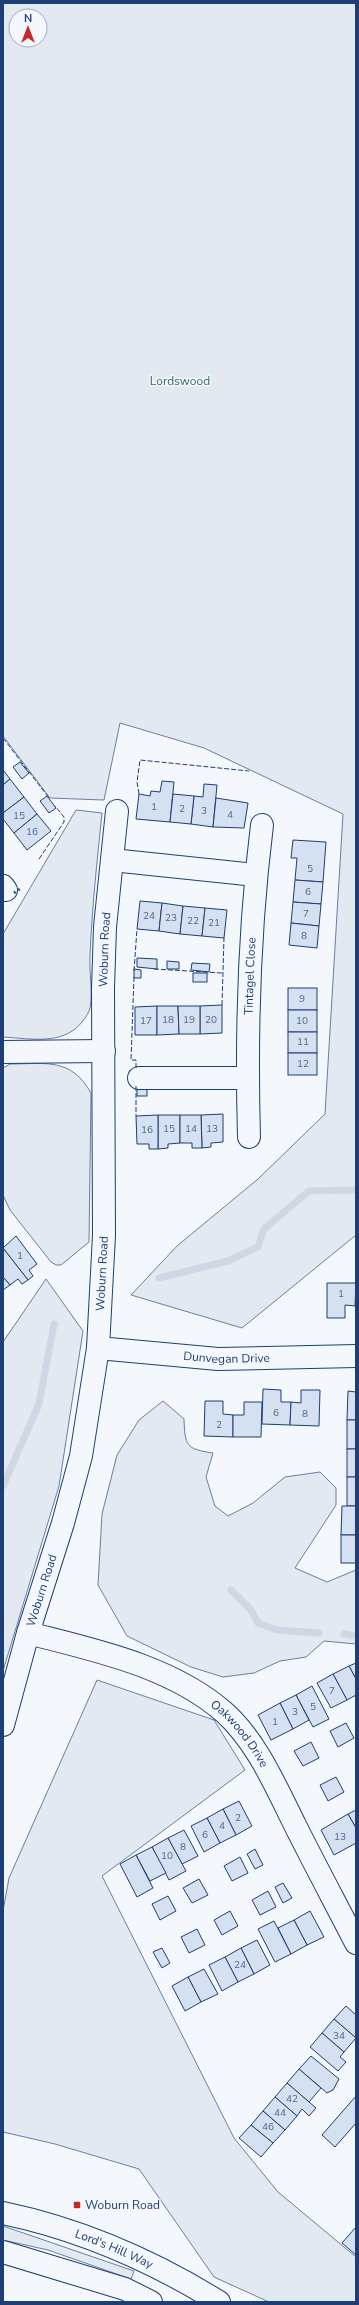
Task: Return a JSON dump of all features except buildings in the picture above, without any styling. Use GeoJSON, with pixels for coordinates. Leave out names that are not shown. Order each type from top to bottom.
{"type":"FeatureCollection","features":[{"type":"Feature","properties":{"kind":"street","name":"Woburn Road"},"geometry":{"type":"LineString","coordinates":[[3,1724],[28,1633],[63,1523],[81,1456],[98,1348],[104,1235],[106,927],[116,811]]}},
{"type":"Feature","properties":{"kind":"street","name":"Tintagel Close"},"geometry":{"type":"LineString","coordinates":[[249,1137],[247,1078],[249,974],[256,875],[262,825]]}},
{"type":"Feature","properties":{"kind":"street"},"geometry":{"type":"LineString","coordinates":[[112,860],[256,875]]}},
{"type":"Feature","properties":{"kind":"street"},"geometry":{"type":"LineString","coordinates":[[3,1052],[104,1051]]}},
{"type":"Feature","properties":{"kind":"street"},"geometry":{"type":"LineString","coordinates":[[139,1078],[247,1078]]}},
{"type":"Feature","properties":{"kind":"street","name":"Dunvegan Drive"},"geometry":{"type":"LineString","coordinates":[[98,1348],[218,1359],[356,1356]]}},
{"type":"Feature","properties":{"kind":"street","name":"Oakwood Drive"},"geometry":{"type":"LineString","coordinates":[[28,1633],[94,1650],[141,1666],[179,1683],[202,1696],[224,1712],[252,1745],[356,1943]]}},
{"type":"Feature","properties":{"kind":"street","name":"Lord's Hill Way"},"geometry":{"type":"LineString","coordinates":[[3,2213],[28,2218],[140,2259],[177,2277],[219,2302]]}},
{"type":"Feature","properties":{"kind":"street"},"geometry":{"type":"LineString","coordinates":[[3,2252],[112,2285],[151,2302]]}},
{"type":"Feature","properties":{"kind":"green space","name":"Lordswood"},"geometry":{"type":"Polygon","coordinates":[[[3,3],[356,3],[356,1235],[242,1328],[131,1295],[177,1246],[258,1179],[325,1114],[343,814],[204,748],[120,723],[104,800],[50,798],[3,736],[3,3]]]}},
{"type":"Feature","properties":{"kind":"green space"},"geometry":{"type":"Polygon","coordinates":[[[76,810],[102,813],[91,938],[90,1008],[85,1018],[75,1029],[56,1038],[29,1039],[3,1037],[3,934],[76,810]]]}},
{"type":"Feature","properties":{"kind":"green space"},"geometry":{"type":"Polygon","coordinates":[[[35,1063],[56,1065],[66,1068],[75,1073],[83,1081],[91,1093],[89,1242],[61,1265],[56,1265],[51,1262],[10,1210],[3,1195],[3,1068],[10,1064],[35,1063]]]}},
{"type":"Feature","properties":{"kind":"green space"},"geometry":{"type":"Polygon","coordinates":[[[46,1279],[83,1331],[59,1486],[3,1671],[3,1342],[46,1279]]]}},
{"type":"Feature","properties":{"kind":"green space"},"geometry":{"type":"Polygon","coordinates":[[[163,1401],[184,1419],[186,1441],[189,1445],[197,1450],[213,1453],[206,1477],[215,1506],[228,1516],[253,1503],[285,1477],[320,1472],[336,1488],[336,1505],[295,1568],[327,1582],[356,1570],[356,1644],[324,1641],[306,1657],[280,1661],[254,1673],[223,1677],[191,1667],[127,1636],[98,1585],[102,1514],[117,1455],[139,1420],[163,1401]]]}},
{"type":"Feature","properties":{"kind":"green space"},"geometry":{"type":"Polygon","coordinates":[[[97,1680],[214,1720],[245,1770],[102,1876],[234,2138],[278,2192],[356,2257],[356,2302],[269,2302],[214,2277],[139,2169],[55,2144],[3,2132],[3,1911],[9,1878],[97,1680]]]}},
{"type":"Feature","properties":{"kind":"green space"},"geometry":{"type":"Polygon","coordinates":[[[3,2226],[134,2271],[131,2279],[48,2250],[3,2240],[3,2226]]]}},
{"type":"Feature","properties":{"kind":"waterway"},"geometry":{"type":"LineString","coordinates":[[159,1278],[228,1261],[258,1247],[264,1229],[309,1191],[356,1190]]}},
{"type":"Feature","properties":{"kind":"waterway"},"geometry":{"type":"LineString","coordinates":[[3,1486],[39,1404],[54,1324]]}},
{"type":"Feature","properties":{"kind":"waterway"},"geometry":{"type":"LineString","coordinates":[[231,1590],[251,1610],[258,1623],[277,1630],[319,1633]]}},
{"type":"Feature","properties":{"kind":"waterway"},"geometry":{"type":"LineString","coordinates":[[344,1634],[356,1636]]}},
{"type":"Feature","properties":{"kind":"hedge"},"geometry":{"type":"LineString","coordinates":[[14,893],[21,888]]}},
{"type":"Feature","properties":{"kind":"fence"},"geometry":{"type":"LineString","coordinates":[[3,738],[49,798]]}},
{"type":"Feature","properties":{"kind":"fence"},"geometry":{"type":"LineString","coordinates":[[139,794],[137,782],[140,760],[249,771]]}},
{"type":"Feature","properties":{"kind":"fence"},"geometry":{"type":"LineString","coordinates":[[39,859],[64,822],[64,817],[55,806]]}},
{"type":"Feature","properties":{"kind":"fence"},"geometry":{"type":"LineString","coordinates":[[134,971],[137,929]]}},
{"type":"Feature","properties":{"kind":"fence"},"geometry":{"type":"LineString","coordinates":[[222,1005],[224,938]]}},
{"type":"Feature","properties":{"kind":"fence"},"geometry":{"type":"LineString","coordinates":[[154,969],[222,973]]}},
{"type":"Feature","properties":{"kind":"fence"},"geometry":{"type":"LineString","coordinates":[[134,977],[131,1060],[136,1060],[136,1070]]}},
{"type":"Feature","properties":{"kind":"fence"},"geometry":{"type":"LineString","coordinates":[[136,1086],[136,1116]]}},
{"type":"Feature","properties":{"kind":"place","name":"Woburn Road"},"geometry":{"type":"Point","coordinates":[77,2205]}}]}
